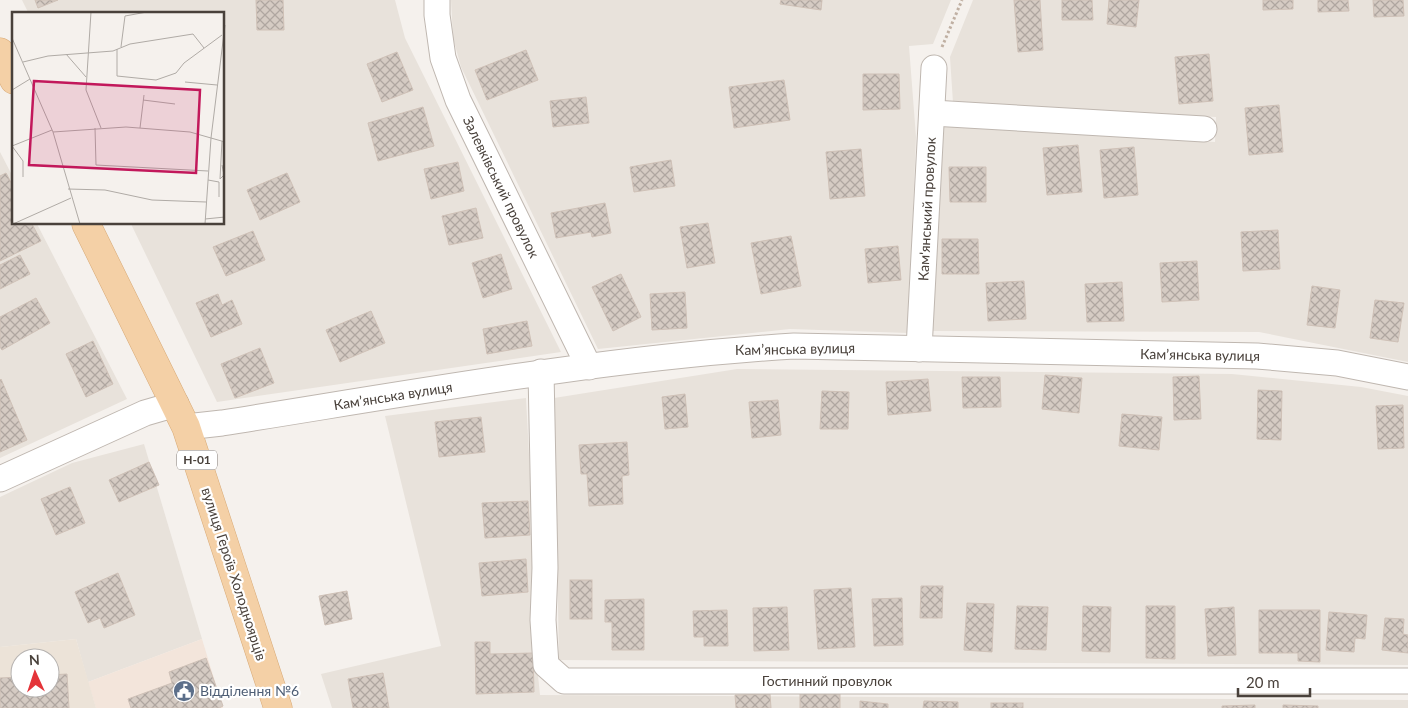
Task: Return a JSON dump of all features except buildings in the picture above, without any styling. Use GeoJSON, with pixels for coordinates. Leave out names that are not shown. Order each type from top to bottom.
{"type":"FeatureCollection","features":[{"type":"Feature","properties":{"kind":"main road"},"geometry":{"type":"LineString","coordinates":[[0,52],[12,76]]}},
{"type":"Feature","properties":{"kind":"main road","name":"вулиця Героїв Холодноярців"},"geometry":{"type":"LineString","coordinates":[[86,225],[181,415],[278,708]]}},
{"type":"Feature","properties":{"kind":"street","name":"Залевківський провулок"},"geometry":{"type":"LineString","coordinates":[[437,0],[442,58],[458,100],[589,367]]}},
{"type":"Feature","properties":{"kind":"street","name":"Кам'янський провулок"},"geometry":{"type":"LineString","coordinates":[[919,349],[934,68]]}},
{"type":"Feature","properties":{"kind":"street"},"geometry":{"type":"LineString","coordinates":[[932,113],[1204,129]]}},
{"type":"Feature","properties":{"kind":"street","name":"Камʼянська вулиця"},"geometry":{"type":"LineString","coordinates":[[0,479],[144,413],[181,415],[222,423],[541,372],[719,351],[785,347],[1257,356],[1337,363],[1408,378]]}},
{"type":"Feature","properties":{"kind":"street","name":"Гостинний провулок"},"geometry":{"type":"LineString","coordinates":[[541,372],[545,568],[542,620],[546,666],[564,680],[1408,681]]}},
{"type":"Feature","properties":{"kind":"path"},"geometry":{"type":"LineString","coordinates":[[934,68],[962,0]]}},
{"type":"Feature","properties":{"kind":"shaded area"},"geometry":{"type":"Polygon","coordinates":[[[22,0],[395,0],[405,38],[561,352],[217,402],[131,225],[225,225],[225,12],[28,12],[22,0]]]}},
{"type":"Feature","properties":{"kind":"shaded area"},"geometry":{"type":"Polygon","coordinates":[[[451,0],[951,0],[933,44],[909,46],[916,137],[908,333],[790,329],[598,349],[461,67],[453,38],[451,0]]]}},
{"type":"Feature","properties":{"kind":"shaded area"},"geometry":{"type":"Polygon","coordinates":[[[973,0],[1408,0],[1408,362],[1259,332],[932,331],[944,125],[1215,142],[1216,117],[953,103],[950,57],[973,0]]]}},
{"type":"Feature","properties":{"kind":"shaded area"},"geometry":{"type":"Polygon","coordinates":[[[0,152],[12,175],[12,225],[38,225],[127,399],[0,458],[0,152]]]}},
{"type":"Feature","properties":{"kind":"shaded area"},"geometry":{"type":"Polygon","coordinates":[[[737,369],[1232,374],[1361,387],[1408,396],[1408,665],[559,660],[554,398],[737,369]]]}},
{"type":"Feature","properties":{"kind":"shaded area"},"geometry":{"type":"Polygon","coordinates":[[[526,398],[534,549],[533,626],[540,695],[1408,700],[1408,708],[332,708],[321,674],[441,646],[385,416],[526,398]]]}},
{"type":"Feature","properties":{"kind":"shaded area"},"geometry":{"type":"Polygon","coordinates":[[[144,444],[202,639],[88,682],[76,639],[0,647],[0,497],[72,463],[144,444]]]}},
{"type":"Feature","properties":{"kind":"shaded area"},"geometry":{"type":"Polygon","coordinates":[[[76,639],[96,708],[0,708],[0,647],[76,639]]]}},
{"type":"Feature","properties":{"kind":"shaded area"},"geometry":{"type":"Polygon","coordinates":[[[202,639],[223,708],[96,708],[88,682],[202,639]]]}},
{"type":"Feature","properties":{"kind":"place","name":"Відділення №6"},"geometry":{"type":"Point","coordinates":[184,691]}}]}
